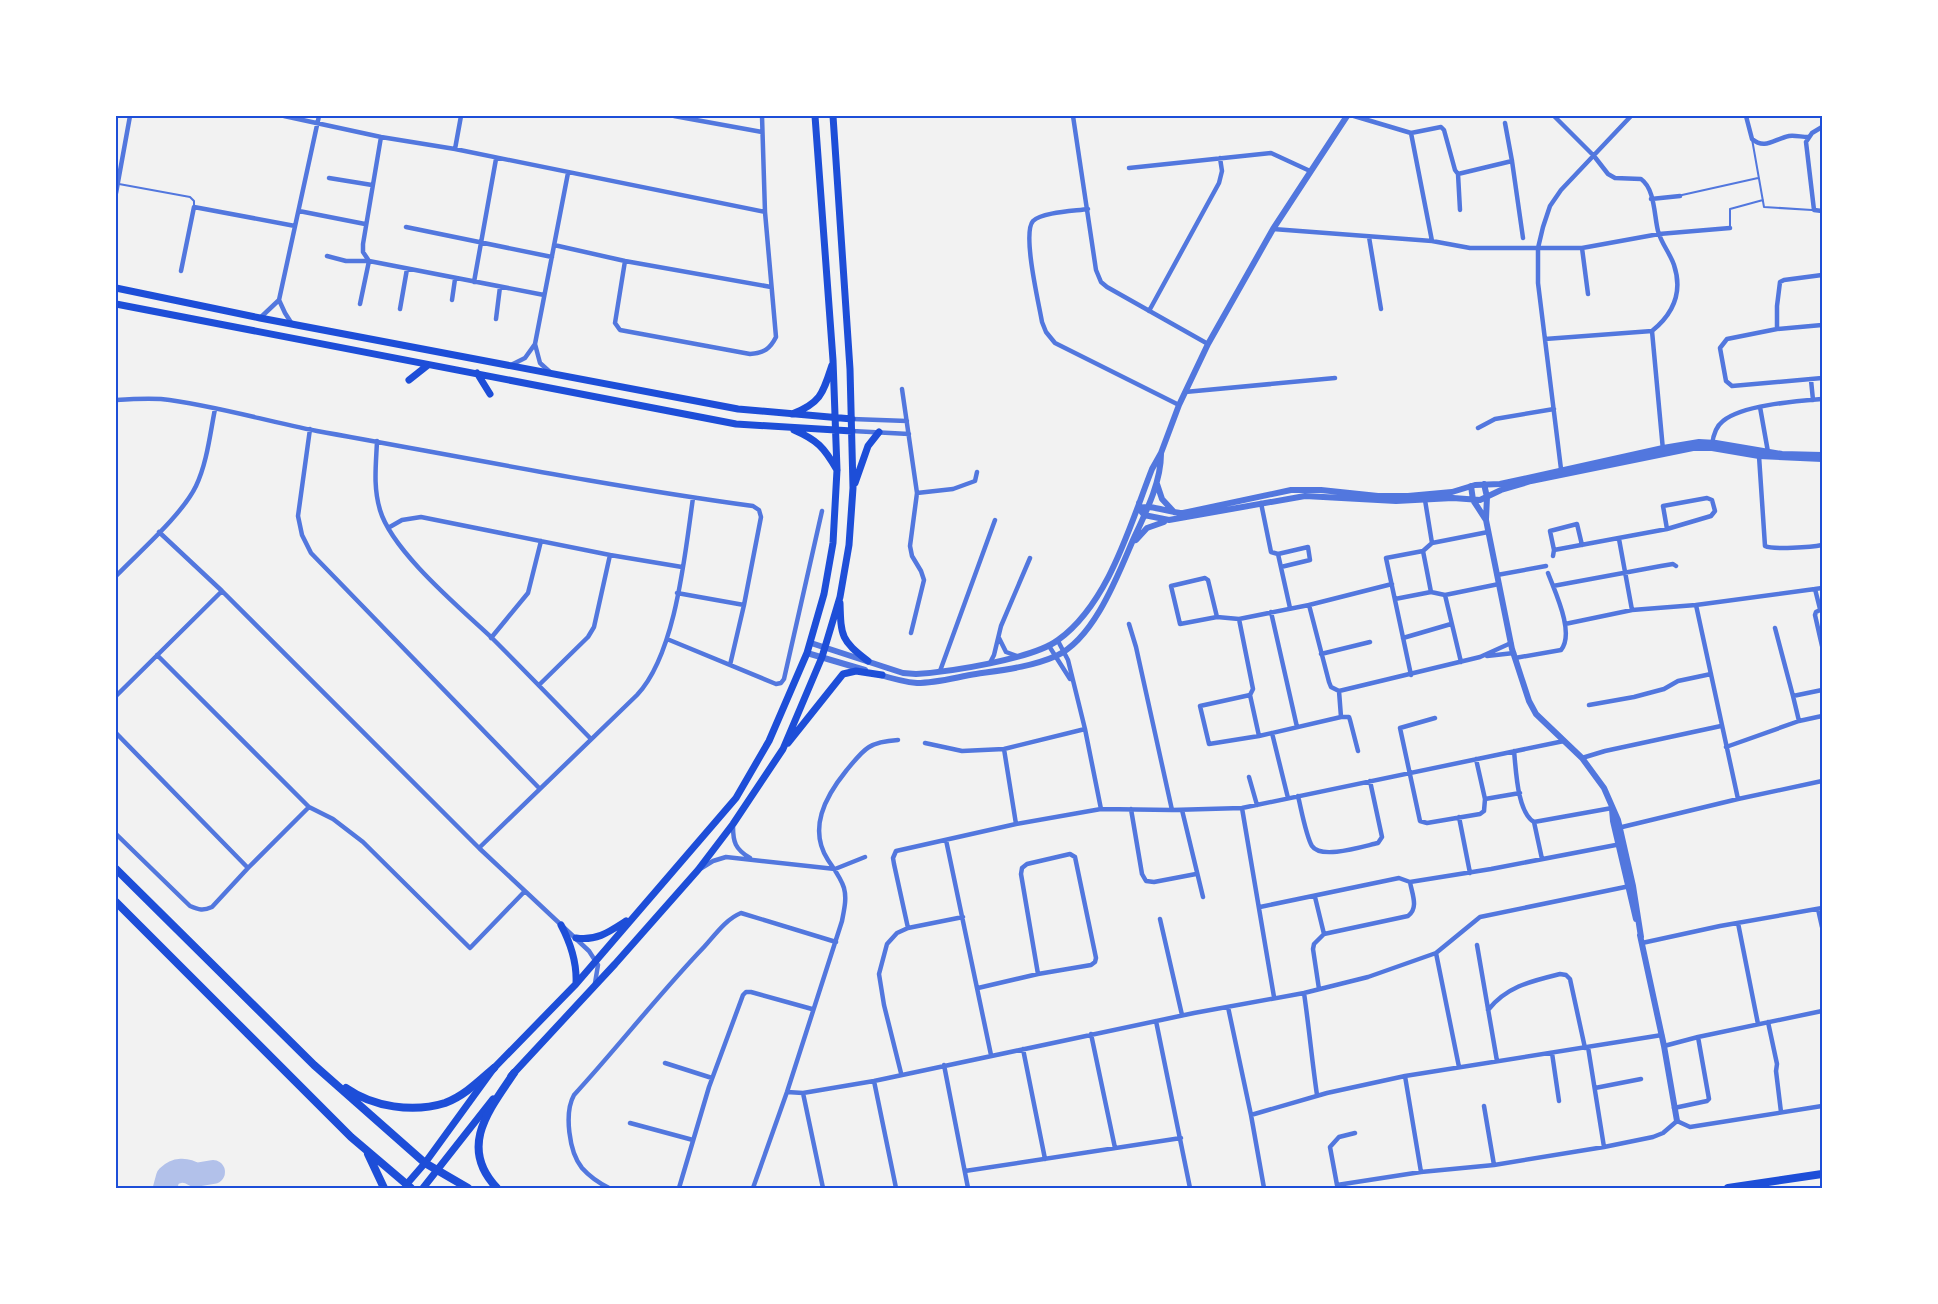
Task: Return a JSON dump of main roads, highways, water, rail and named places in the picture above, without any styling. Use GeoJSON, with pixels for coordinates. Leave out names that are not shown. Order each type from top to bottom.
{"type":"FeatureCollection","features":[{"type":"Feature","properties":{"kind":"main road"},"geometry":{"type":"LineString","coordinates":[[314,1065],[356,1094],[384,1104],[414,1108],[444,1103],[467,1091],[494,1068],[576,984],[736,798],[769,741],[811,643],[834,543],[837,430],[815,116]]}},
{"type":"Feature","properties":{"kind":"main road"},"geometry":{"type":"LineString","coordinates":[[783,749],[826,647],[840,597],[849,545],[853,488],[850,358],[833,116]]}},
{"type":"Feature","properties":{"kind":"main road"},"geometry":{"type":"LineString","coordinates":[[116,288],[260,318],[738,409],[852,419]]}},
{"type":"Feature","properties":{"kind":"main road"},"geometry":{"type":"LineString","coordinates":[[116,304],[736,424],[852,431]]}},
{"type":"Feature","properties":{"kind":"main road"},"geometry":{"type":"LineString","coordinates":[[790,414],[813,404],[821,396],[833,360]]}},
{"type":"Feature","properties":{"kind":"main road"},"geometry":{"type":"LineString","coordinates":[[409,381],[429,365]]}},
{"type":"Feature","properties":{"kind":"main road"},"geometry":{"type":"LineString","coordinates":[[477,373],[490,394]]}},
{"type":"Feature","properties":{"kind":"main road"},"geometry":{"type":"LineString","coordinates":[[788,427],[806,435],[825,449],[837,470]]}},
{"type":"Feature","properties":{"kind":"main road"},"geometry":{"type":"LineString","coordinates":[[853,488],[865,452],[879,432]]}},
{"type":"Feature","properties":{"kind":"main road"},"geometry":{"type":"LineString","coordinates":[[840,597],[841,630],[844,639],[868,661]]}},
{"type":"Feature","properties":{"kind":"main road"},"geometry":{"type":"LineString","coordinates":[[423,1188],[514,1073],[698,870],[733,824],[783,749],[843,674],[856,671],[882,675]]}},
{"type":"Feature","properties":{"kind":"main road"},"geometry":{"type":"LineString","coordinates":[[116,869],[314,1065],[425,1163],[468,1188]]}},
{"type":"Feature","properties":{"kind":"main road"},"geometry":{"type":"LineString","coordinates":[[116,902],[366,1150],[408,1187],[494,1068]]}},
{"type":"Feature","properties":{"kind":"main road"},"geometry":{"type":"LineString","coordinates":[[576,938],[601,937],[633,917]]}},
{"type":"Feature","properties":{"kind":"main road"},"geometry":{"type":"LineString","coordinates":[[561,926],[572,948],[576,984]]}},
{"type":"Feature","properties":{"kind":"main road"},"geometry":{"type":"LineString","coordinates":[[497,1188],[480,1159],[479,1137],[486,1115],[514,1073]]}},
{"type":"Feature","properties":{"kind":"main road"},"geometry":{"type":"LineString","coordinates":[[366,1150],[384,1188]]}},
{"type":"Feature","properties":{"kind":"main road"},"geometry":{"type":"LineString","coordinates":[[1728,1188],[1822,1174]]}}]}
